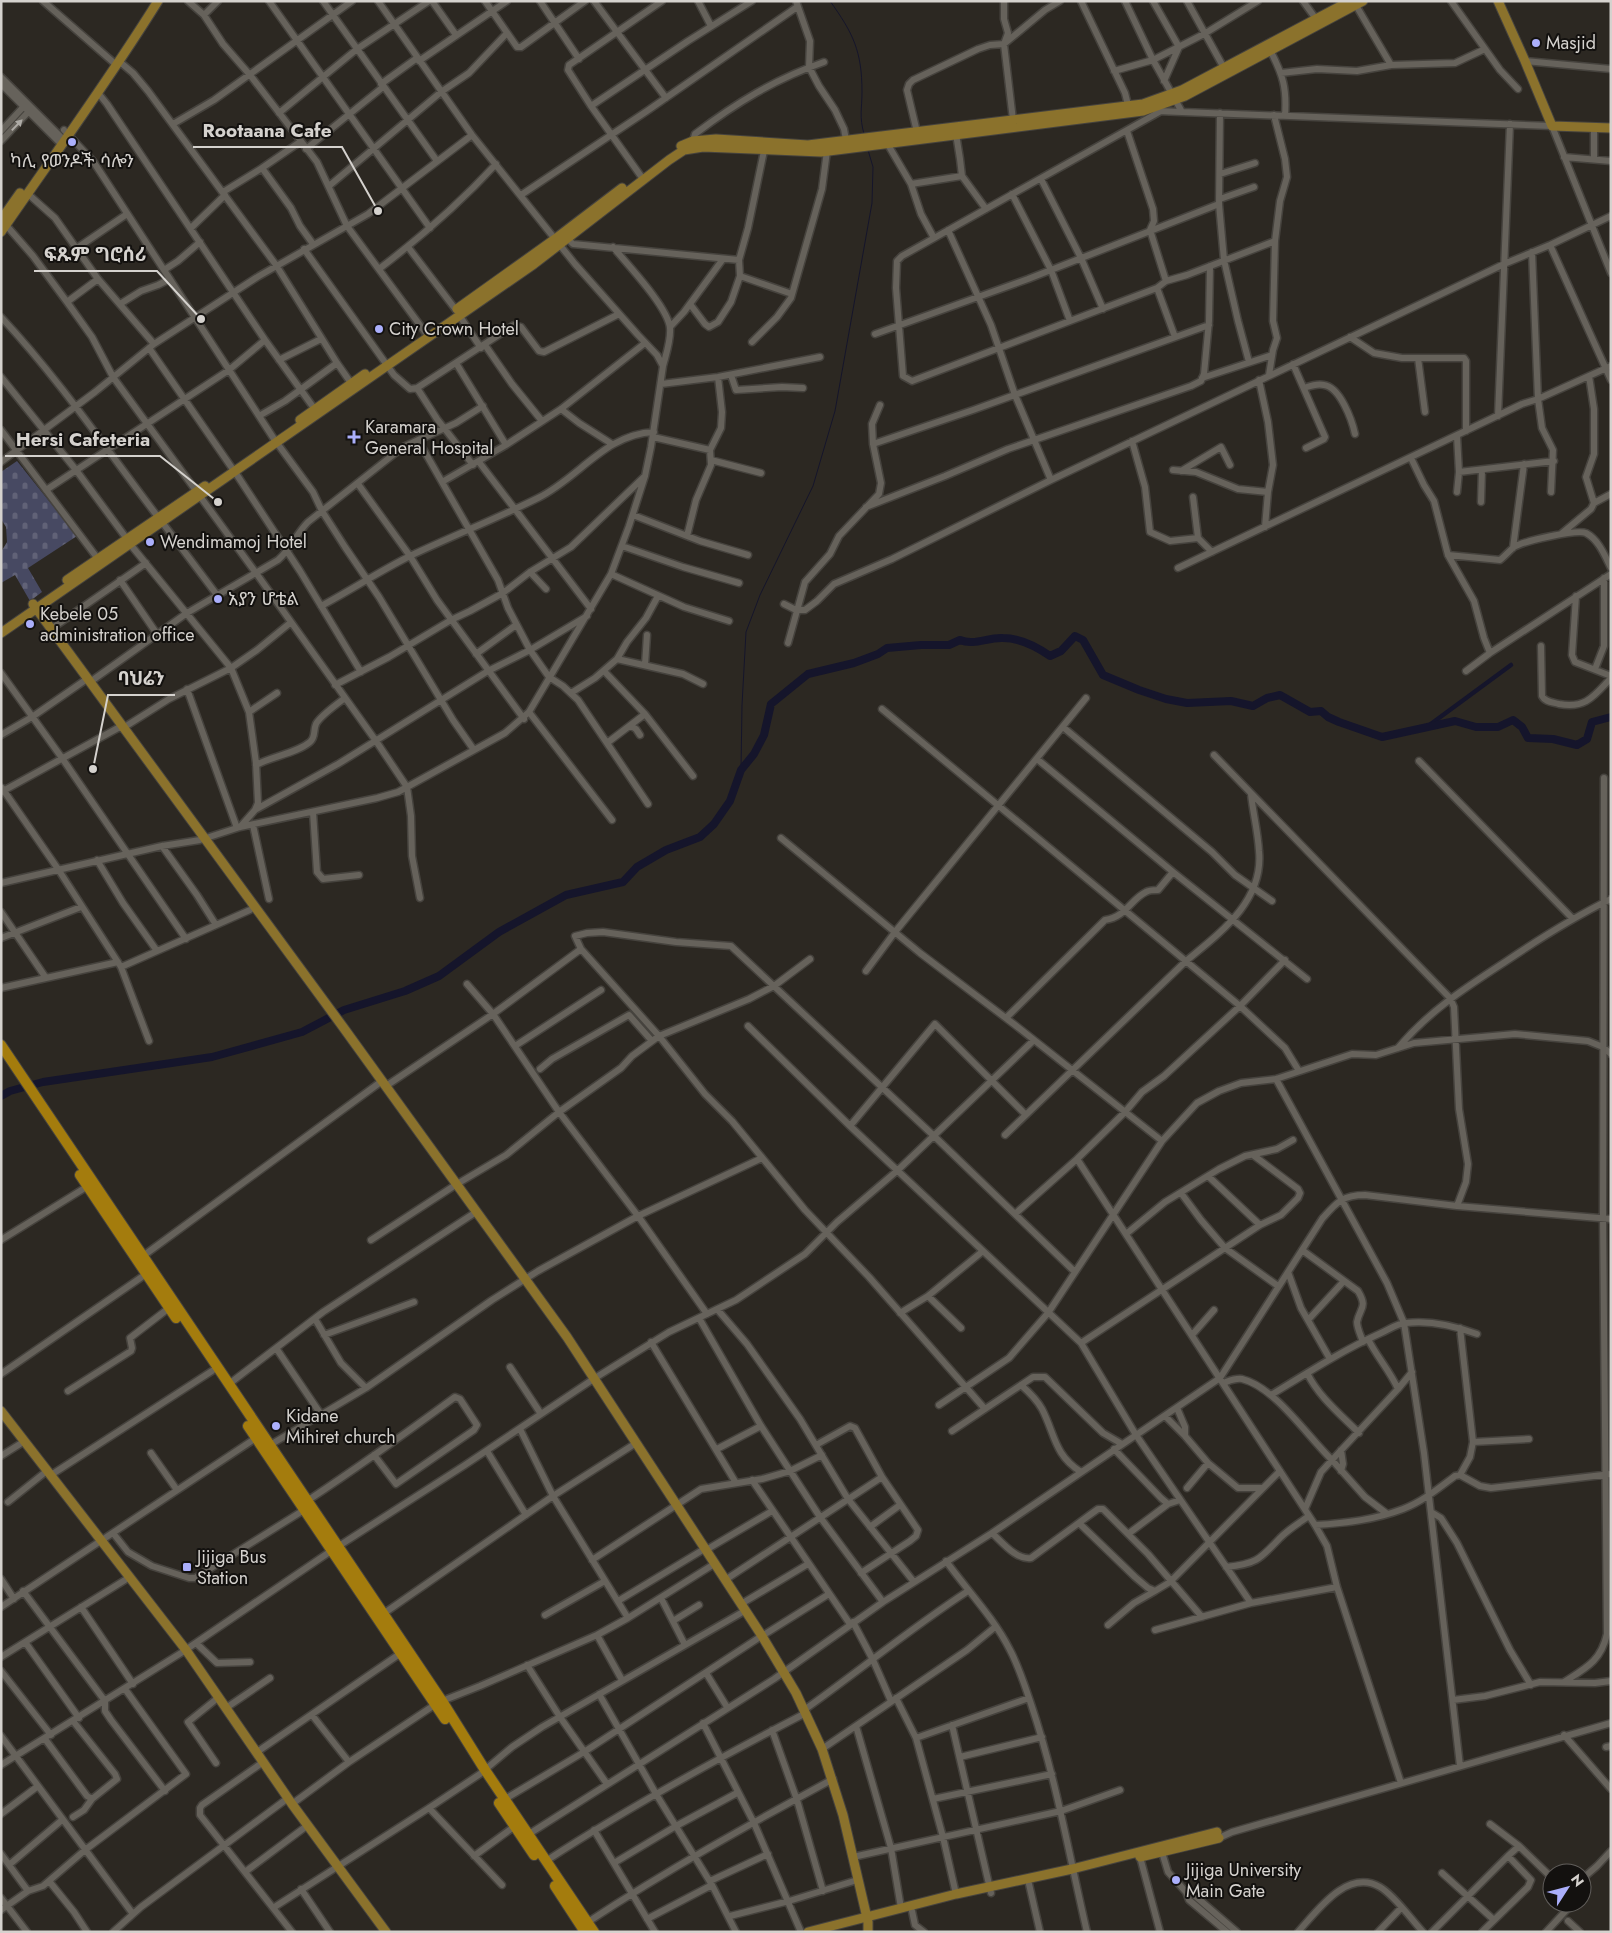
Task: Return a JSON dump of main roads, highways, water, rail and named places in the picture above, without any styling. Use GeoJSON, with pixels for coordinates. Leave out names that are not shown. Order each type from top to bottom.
{"type":"FeatureCollection","features":[{"type":"Feature","properties":{"kind":"highway"},"geometry":{"type":"LineString","coordinates":[[1,1045],[13,1068],[88,1186],[270,1445],[306,1505],[401,1653],[439,1703]]}},
{"type":"Feature","properties":{"kind":"highway"},"geometry":{"type":"LineString","coordinates":[[1,1058],[13,1068]]}},
{"type":"Feature","properties":{"kind":"highway"},"geometry":{"type":"LineString","coordinates":[[32,1097],[143,1256],[170,1308],[256,1438],[306,1505]]}},
{"type":"Feature","properties":{"kind":"highway"},"geometry":{"type":"LineString","coordinates":[[335,1549],[383,1614],[515,1826],[586,1927],[594,1932]]}},
{"type":"Feature","properties":{"kind":"highway"},"geometry":{"type":"LineString","coordinates":[[483,1772],[505,1799],[529,1834],[586,1927]]}},
{"type":"Feature","properties":{"kind":"main road"},"geometry":{"type":"LineString","coordinates":[[3,225],[28,192],[62,138],[99,94],[152,1]]}},
{"type":"Feature","properties":{"kind":"main road"},"geometry":{"type":"LineString","coordinates":[[3,225],[158,1]]}},
{"type":"Feature","properties":{"kind":"main road"},"geometry":{"type":"LineString","coordinates":[[1496,1],[1525,61],[1552,126],[1611,128]]}},
{"type":"Feature","properties":{"kind":"main road"},"geometry":{"type":"LineString","coordinates":[[642,176],[677,154],[693,148],[885,141],[956,134],[1129,109],[1174,97],[1316,19],[1355,2]]}},
{"type":"Feature","properties":{"kind":"main road"},"geometry":{"type":"LineString","coordinates":[[885,141],[917,132],[1013,120],[1129,109],[1143,110],[1270,50],[1355,2]]}},
{"type":"Feature","properties":{"kind":"main road"},"geometry":{"type":"LineString","coordinates":[[1,626],[33,608],[457,313],[561,239],[674,149],[693,142],[716,139],[805,152],[827,151],[850,143]]}},
{"type":"Feature","properties":{"kind":"main road"},"geometry":{"type":"LineString","coordinates":[[317,411],[351,383],[385,363],[425,332],[457,313]]}},
{"type":"Feature","properties":{"kind":"main road"},"geometry":{"type":"LineString","coordinates":[[1,633],[98,559],[128,542]]}},
{"type":"Feature","properties":{"kind":"main road"},"geometry":{"type":"LineString","coordinates":[[33,608],[51,629],[87,681]]}},
{"type":"Feature","properties":{"kind":"main road"},"geometry":{"type":"LineString","coordinates":[[33,608],[524,1280],[593,1379],[703,1551],[725,1580],[741,1609],[782,1673],[822,1749],[853,1857],[866,1924]]}},
{"type":"Feature","properties":{"kind":"main road"},"geometry":{"type":"LineString","coordinates":[[202,839],[250,910],[313,992]]}},
{"type":"Feature","properties":{"kind":"main road"},"geometry":{"type":"LineString","coordinates":[[455,1185],[473,1214],[524,1280]]}},
{"type":"Feature","properties":{"kind":"main road"},"geometry":{"type":"LineString","coordinates":[[593,1379],[633,1445],[674,1506]]}},
{"type":"Feature","properties":{"kind":"main road"},"geometry":{"type":"LineString","coordinates":[[1,1411],[226,1708],[257,1752],[304,1828],[386,1932]]}},
{"type":"Feature","properties":{"kind":"main road"},"geometry":{"type":"LineString","coordinates":[[1,1420],[47,1474]]}},
{"type":"Feature","properties":{"kind":"main road"},"geometry":{"type":"LineString","coordinates":[[99,1542],[125,1580],[183,1652],[214,1701],[259,1765],[288,1802],[379,1932]]}},
{"type":"Feature","properties":{"kind":"main road"},"geometry":{"type":"LineString","coordinates":[[703,1551],[711,1566],[741,1609]]}},
{"type":"Feature","properties":{"kind":"main road"},"geometry":{"type":"LineString","coordinates":[[803,1712],[831,1780],[854,1881],[866,1924]]}},
{"type":"Feature","properties":{"kind":"main road"},"geometry":{"type":"LineString","coordinates":[[808,1932],[866,1924],[901,1908],[956,1894],[1029,1884],[1161,1848],[1218,1835]]}},
{"type":"Feature","properties":{"kind":"main road"},"geometry":{"type":"LineString","coordinates":[[831,1932],[990,1890],[1140,1857],[1161,1848]]}},
{"type":"Feature","properties":{"kind":"waterway"},"geometry":{"type":"LineString","coordinates":[[830,1],[845,23],[858,54],[862,78],[861,117],[864,134]]}},
{"type":"Feature","properties":{"kind":"waterway"},"geometry":{"type":"LineString","coordinates":[[741,770],[746,632],[760,595],[813,486],[835,411],[872,203],[873,167],[868,150]]}},
{"type":"Feature","properties":{"kind":"waterway"},"geometry":{"type":"LineString","coordinates":[[1,1096],[10,1091],[43,1082],[212,1057],[302,1032],[344,1010],[405,991],[439,976],[499,932],[566,895],[623,882],[637,867],[666,850],[700,837],[714,824],[730,801],[741,770],[754,754],[764,735],[771,704],[808,674],[854,663],[878,654],[887,648],[949,645],[960,640],[976,642],[1003,638],[1028,644],[1050,656],[1061,651],[1075,636],[1083,640],[1103,675],[1166,699],[1187,703],[1231,701],[1253,706],[1267,698],[1280,695],[1310,712],[1321,711],[1339,722],[1382,737],[1455,721],[1476,727],[1498,727],[1513,720],[1522,727],[1528,738],[1553,739],[1577,745],[1587,739],[1592,722],[1611,717]]}},
{"type":"Feature","properties":{"kind":"waterway"},"geometry":{"type":"LineString","coordinates":[[1424,729],[1511,665]]}},
{"type":"Feature","properties":{"kind":"place","name":"Masjid"},"geometry":{"type":"Point","coordinates":[1536,43]}},
{"type":"Feature","properties":{"kind":"place","name":"ካሊ የወንዶች ሳሎን"},"geometry":{"type":"Point","coordinates":[72,142]}},
{"type":"Feature","properties":{"kind":"place","name":"Rootaana Cafe"},"geometry":{"type":"Point","coordinates":[378,211]}},
{"type":"Feature","properties":{"kind":"place","name":"ፍጹም ግሮሰሪ"},"geometry":{"type":"Point","coordinates":[201,319]}},
{"type":"Feature","properties":{"kind":"place","name":"City Crown Hotel"},"geometry":{"type":"Point","coordinates":[379,329]}},
{"type":"Feature","properties":{"kind":"place","name":"Karamara General Hospital"},"geometry":{"type":"Point","coordinates":[354,437]}},
{"type":"Feature","properties":{"kind":"place","name":"Hersi Cafeteria"},"geometry":{"type":"Point","coordinates":[218,502]}},
{"type":"Feature","properties":{"kind":"place","name":"Wendimamoj Hotel"},"geometry":{"type":"Point","coordinates":[150,542]}},
{"type":"Feature","properties":{"kind":"place","name":"አያን ሆቴል"},"geometry":{"type":"Point","coordinates":[218,599]}},
{"type":"Feature","properties":{"kind":"place","name":"Kebele 05 administration office"},"geometry":{"type":"Point","coordinates":[30,624]}},
{"type":"Feature","properties":{"kind":"place","name":"ባህሬን"},"geometry":{"type":"Point","coordinates":[93,769]}},
{"type":"Feature","properties":{"kind":"place","name":"Kidane Mihiret church"},"geometry":{"type":"Point","coordinates":[276,1426]}},
{"type":"Feature","properties":{"kind":"place","name":"Jijiga Bus Station"},"geometry":{"type":"Point","coordinates":[187,1567]}},
{"type":"Feature","properties":{"kind":"place","name":"Jijiga University Main Gate"},"geometry":{"type":"Point","coordinates":[1176,1880]}}]}
